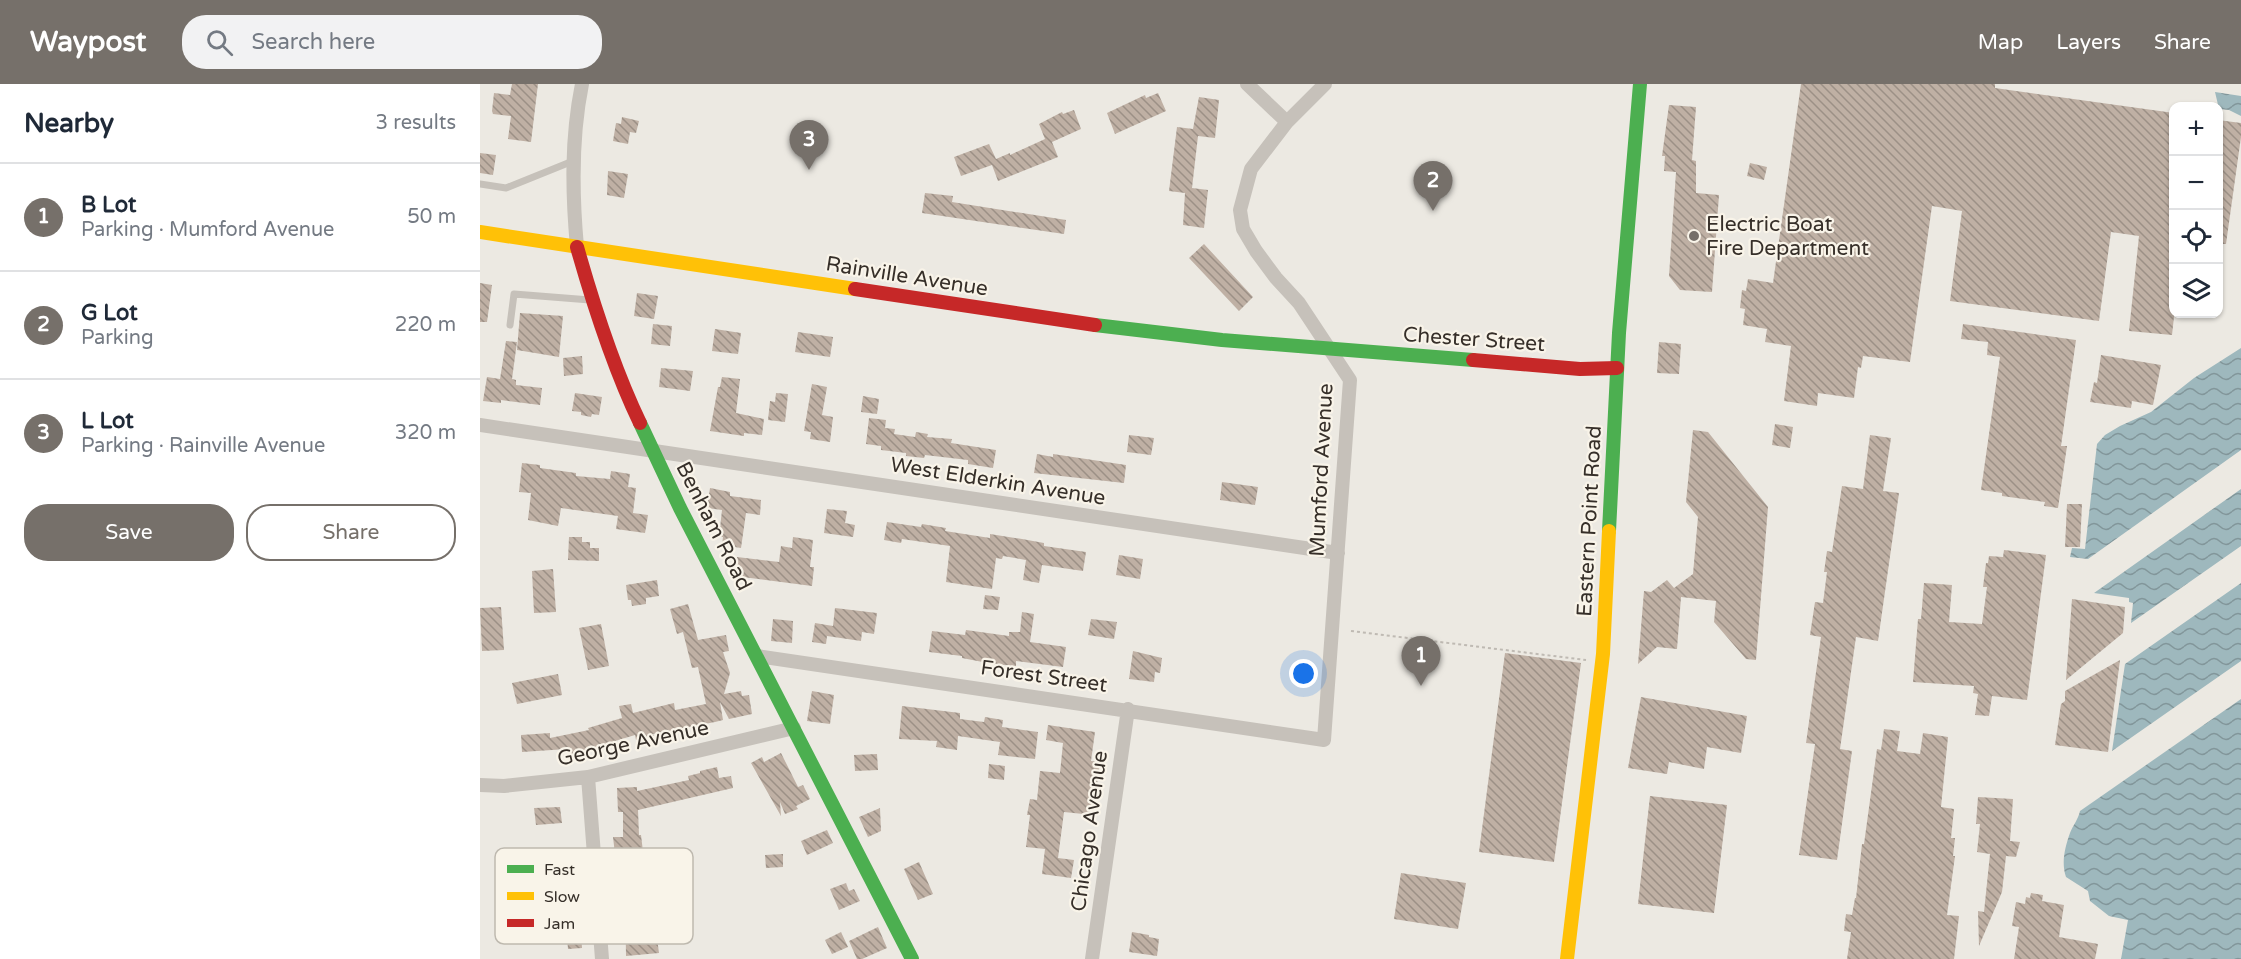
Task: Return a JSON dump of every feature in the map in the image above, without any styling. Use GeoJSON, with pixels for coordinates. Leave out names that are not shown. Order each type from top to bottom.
{"type":"FeatureCollection","features":[{"type":"Feature","properties":{"kind":"main road","name":"Eastern Point Road"},"geometry":{"type":"LineString","coordinates":[[1567,959],[1604,654],[1617,368],[1640,84]]}},
{"type":"Feature","properties":{"kind":"main road","name":"Rainville Avenue"},"geometry":{"type":"LineString","coordinates":[[480,232],[1079,323],[1222,340],[1329,349]]}},
{"type":"Feature","properties":{"kind":"main road","name":"Benham Road"},"geometry":{"type":"LineString","coordinates":[[577,247],[592,300],[628,399],[912,959]]}},
{"type":"Feature","properties":{"kind":"main road","name":"Chester Street"},"geometry":{"type":"LineString","coordinates":[[1329,349],[1580,369],[1617,368]]}},
{"type":"Feature","properties":{"kind":"street","name":"Benham Road"},"geometry":{"type":"LineString","coordinates":[[577,247],[573,143],[582,84]]}},
{"type":"Feature","properties":{"kind":"street"},"geometry":{"type":"LineString","coordinates":[[1247,84],[1287,122]]}},
{"type":"Feature","properties":{"kind":"street","name":"Mumford Avenue"},"geometry":{"type":"LineString","coordinates":[[1324,84],[1287,122],[1251,170],[1240,210],[1243,229],[1256,251],[1299,303],[1350,380],[1324,740]]}},
{"type":"Feature","properties":{"kind":"street","name":"West Elderkin Avenue"},"geometry":{"type":"LineString","coordinates":[[480,425],[1338,553]]}},
{"type":"Feature","properties":{"kind":"street","name":"Forest Street"},"geometry":{"type":"LineString","coordinates":[[757,656],[1128,709],[1324,740]]}},
{"type":"Feature","properties":{"kind":"street","name":"Chicago Avenue"},"geometry":{"type":"LineString","coordinates":[[1092,959],[1128,709]]}},
{"type":"Feature","properties":{"kind":"street","name":"George Avenue"},"geometry":{"type":"LineString","coordinates":[[480,785],[516,786],[588,777],[794,728]]}},
{"type":"Feature","properties":{"kind":"street"},"geometry":{"type":"LineString","coordinates":[[588,777],[593,848]]}},
{"type":"Feature","properties":{"kind":"street"},"geometry":{"type":"LineString","coordinates":[[601,944],[602,959]]}},
{"type":"Feature","properties":{"kind":"lane"},"geometry":{"type":"LineString","coordinates":[[480,184],[506,188],[573,160]]}},
{"type":"Feature","properties":{"kind":"lane"},"geometry":{"type":"LineString","coordinates":[[510,325],[514,294],[592,300]]}},
{"type":"Feature","properties":{"kind":"path"},"geometry":{"type":"LineString","coordinates":[[1352,631],[1586,660]]}},
{"type":"Feature","properties":{"kind":"water"},"geometry":{"type":"Polygon","coordinates":[[[2215,92],[2241,96],[2241,116],[2223,109],[2223,102],[2217,102],[2215,92]]]}},
{"type":"Feature","properties":{"kind":"water"},"geometry":{"type":"Polygon","coordinates":[[[2241,348],[2241,450],[2088,559],[2070,557],[2072,548],[2085,549],[2097,444],[2105,435],[2120,426],[2151,412],[2194,378],[2241,348]]]}},
{"type":"Feature","properties":{"kind":"water"},"geometry":{"type":"Polygon","coordinates":[[[2241,489],[2241,546],[2131,623],[2133,603],[2129,602],[2129,598],[2094,593],[2241,489]]]}},
{"type":"Feature","properties":{"kind":"water"},"geometry":{"type":"Polygon","coordinates":[[[2241,583],[2241,661],[2112,751],[2125,664],[2241,583]]]}},
{"type":"Feature","properties":{"kind":"water"},"geometry":{"type":"Polygon","coordinates":[[[2241,699],[2241,959],[2121,959],[2128,920],[2109,916],[2090,901],[2088,891],[2066,877],[2065,849],[2080,811],[2241,699]]]}},
{"type":"Feature","properties":{"kind":"building"},"geometry":{"type":"Polygon","coordinates":[[[512,84],[538,84],[531,142],[508,139],[511,116],[493,114],[492,111],[494,93],[510,95],[512,84]]]}},
{"type":"Feature","properties":{"kind":"building"},"geometry":{"type":"Polygon","coordinates":[[[1801,84],[1995,84],[1995,88],[2169,112],[2169,318],[2174,318],[2172,335],[2129,331],[2139,236],[2111,232],[2099,321],[1950,301],[1962,211],[1932,206],[1910,362],[1863,356],[1861,368],[1858,367],[1854,398],[1818,393],[1817,406],[1784,401],[1791,346],[1765,342],[1767,329],[1743,325],[1745,309],[1740,308],[1742,290],[1746,291],[1748,279],[1773,283],[1801,84]]]}},
{"type":"Feature","properties":{"kind":"building"},"geometry":{"type":"Polygon","coordinates":[[[1158,93],[1166,111],[1115,134],[1107,113],[1145,95],[1146,98],[1158,93]]]}},
{"type":"Feature","properties":{"kind":"building"},"geometry":{"type":"Polygon","coordinates":[[[1199,97],[1219,100],[1215,138],[1198,136],[1192,188],[1208,190],[1204,228],[1183,225],[1185,193],[1169,191],[1177,127],[1193,129],[1199,97]]]}},
{"type":"Feature","properties":{"kind":"building","name":"Electric Boat Fire Department"},"geometry":{"type":"Polygon","coordinates":[[[1669,105],[1696,107],[1692,160],[1696,161],[1696,193],[1719,195],[1712,292],[1680,290],[1669,276],[1676,172],[1664,171],[1665,156],[1662,156],[1669,105]]]}},
{"type":"Feature","properties":{"kind":"building"},"geometry":{"type":"Polygon","coordinates":[[[1074,110],[1081,129],[1052,142],[1058,157],[998,181],[992,165],[961,176],[954,157],[989,144],[996,159],[1010,153],[1010,155],[1045,139],[1039,124],[1062,112],[1063,114],[1074,110]]]}},
{"type":"Feature","properties":{"kind":"building"},"geometry":{"type":"Polygon","coordinates":[[[622,117],[639,121],[636,133],[630,132],[628,144],[613,141],[616,123],[621,124],[622,117]]]}},
{"type":"Feature","properties":{"kind":"building"},"geometry":{"type":"Polygon","coordinates":[[[2223,121],[2241,123],[2226,244],[2223,244],[2223,121]]]}},
{"type":"Feature","properties":{"kind":"building"},"geometry":{"type":"Polygon","coordinates":[[[480,153],[496,155],[493,175],[480,173],[480,153]]]}},
{"type":"Feature","properties":{"kind":"building"},"geometry":{"type":"Polygon","coordinates":[[[1750,163],[1767,167],[1764,180],[1747,176],[1750,163]]]}},
{"type":"Feature","properties":{"kind":"building"},"geometry":{"type":"Polygon","coordinates":[[[608,171],[628,174],[624,198],[607,195],[608,171]]]}},
{"type":"Feature","properties":{"kind":"building"},"geometry":{"type":"Polygon","coordinates":[[[925,193],[953,196],[952,202],[1066,220],[1064,234],[922,213],[925,193]]]}},
{"type":"Feature","properties":{"kind":"building"},"geometry":{"type":"Polygon","coordinates":[[[1204,244],[1253,297],[1239,311],[1189,258],[1204,244]]]}},
{"type":"Feature","properties":{"kind":"building"},"geometry":{"type":"Polygon","coordinates":[[[480,283],[492,285],[487,322],[480,322],[480,283]]]}},
{"type":"Feature","properties":{"kind":"building"},"geometry":{"type":"Polygon","coordinates":[[[637,293],[658,296],[654,319],[634,316],[637,293]]]}},
{"type":"Feature","properties":{"kind":"building"},"geometry":{"type":"Polygon","coordinates":[[[520,313],[563,316],[559,357],[517,350],[520,313]]]}},
{"type":"Feature","properties":{"kind":"building"},"geometry":{"type":"Polygon","coordinates":[[[653,324],[672,326],[670,346],[651,344],[653,324]]]}},
{"type":"Feature","properties":{"kind":"building"},"geometry":{"type":"Polygon","coordinates":[[[1963,324],[2076,340],[2061,446],[2067,446],[2058,508],[2044,506],[2045,502],[2002,496],[2002,493],[1981,490],[2000,357],[1987,355],[1988,342],[1961,339],[1963,324]]]}},
{"type":"Feature","properties":{"kind":"building"},"geometry":{"type":"Polygon","coordinates":[[[715,329],[741,333],[738,354],[712,351],[715,329]]]}},
{"type":"Feature","properties":{"kind":"building"},"geometry":{"type":"Polygon","coordinates":[[[798,332],[833,337],[830,357],[795,352],[798,332]]]}},
{"type":"Feature","properties":{"kind":"building"},"geometry":{"type":"Polygon","coordinates":[[[506,341],[517,342],[512,379],[516,380],[516,385],[542,388],[540,405],[501,400],[501,403],[483,401],[487,377],[500,379],[506,341]]]}},
{"type":"Feature","properties":{"kind":"building"},"geometry":{"type":"Polygon","coordinates":[[[1659,342],[1681,344],[1679,374],[1657,373],[1659,342]]]}},
{"type":"Feature","properties":{"kind":"building"},"geometry":{"type":"Polygon","coordinates":[[[2101,355],[2161,365],[2153,405],[2132,401],[2131,408],[2090,402],[2094,382],[2097,383],[2101,355]]]}},
{"type":"Feature","properties":{"kind":"building"},"geometry":{"type":"Polygon","coordinates":[[[582,356],[583,374],[564,376],[563,358],[582,356]]]}},
{"type":"Feature","properties":{"kind":"building"},"geometry":{"type":"Polygon","coordinates":[[[661,368],[693,371],[690,391],[659,387],[661,368]]]}},
{"type":"Feature","properties":{"kind":"building"},"geometry":{"type":"Polygon","coordinates":[[[722,377],[740,379],[736,413],[764,419],[762,435],[744,433],[744,436],[710,431],[722,377]]]}},
{"type":"Feature","properties":{"kind":"building"},"geometry":{"type":"Polygon","coordinates":[[[812,384],[827,387],[822,415],[833,417],[830,442],[810,439],[811,432],[804,431],[812,384]]]}},
{"type":"Feature","properties":{"kind":"building"},"geometry":{"type":"Polygon","coordinates":[[[575,393],[602,397],[599,415],[592,414],[591,417],[572,411],[575,393]]]}},
{"type":"Feature","properties":{"kind":"building"},"geometry":{"type":"Polygon","coordinates":[[[776,393],[788,394],[785,422],[768,420],[770,401],[775,402],[776,393]]]}},
{"type":"Feature","properties":{"kind":"building"},"geometry":{"type":"Polygon","coordinates":[[[863,396],[879,399],[877,414],[861,412],[863,396]]]}},
{"type":"Feature","properties":{"kind":"building"},"geometry":{"type":"Polygon","coordinates":[[[869,418],[886,420],[885,428],[895,429],[894,434],[915,437],[916,432],[928,434],[927,437],[952,439],[951,443],[996,450],[993,468],[968,464],[968,460],[925,455],[924,458],[906,456],[906,453],[881,450],[881,446],[866,444],[869,418]]]}},
{"type":"Feature","properties":{"kind":"building"},"geometry":{"type":"Polygon","coordinates":[[[1775,424],[1793,427],[1790,448],[1772,445],[1775,424]]]}},
{"type":"Feature","properties":{"kind":"building"},"geometry":{"type":"Polygon","coordinates":[[[1693,430],[1708,432],[1768,507],[1756,660],[1746,659],[1714,622],[1716,601],[1681,597],[1677,649],[1657,647],[1638,664],[1644,591],[1651,592],[1667,580],[1674,588],[1693,574],[1698,517],[1686,502],[1693,430]]]}},
{"type":"Feature","properties":{"kind":"building"},"geometry":{"type":"Polygon","coordinates":[[[1129,435],[1154,438],[1151,455],[1127,452],[1129,435]]]}},
{"type":"Feature","properties":{"kind":"building"},"geometry":{"type":"Polygon","coordinates":[[[1870,435],[1891,438],[1883,491],[1899,493],[1878,641],[1856,637],[1840,749],[1852,751],[1837,860],[1799,855],[1815,744],[1806,743],[1821,637],[1810,635],[1815,602],[1823,603],[1827,551],[1832,552],[1842,486],[1863,489],[1870,435]]]}},
{"type":"Feature","properties":{"kind":"building"},"geometry":{"type":"Polygon","coordinates":[[[1037,454],[1053,457],[1053,454],[1126,465],[1124,483],[1034,473],[1037,454]]]}},
{"type":"Feature","properties":{"kind":"building"},"geometry":{"type":"Polygon","coordinates":[[[522,463],[576,473],[576,476],[610,479],[611,471],[630,474],[628,487],[636,488],[633,513],[648,515],[645,533],[616,529],[618,516],[561,508],[558,526],[528,520],[531,493],[519,492],[522,463]]]}},
{"type":"Feature","properties":{"kind":"building"},"geometry":{"type":"Polygon","coordinates":[[[1222,482],[1258,487],[1255,505],[1220,500],[1222,482]]]}},
{"type":"Feature","properties":{"kind":"building"},"geometry":{"type":"Polygon","coordinates":[[[710,488],[730,492],[730,496],[761,500],[760,515],[746,513],[741,548],[722,545],[723,537],[719,537],[722,510],[707,508],[710,488]]]}},
{"type":"Feature","properties":{"kind":"building"},"geometry":{"type":"Polygon","coordinates":[[[2067,504],[2082,504],[2080,547],[2065,547],[2067,504]]]}},
{"type":"Feature","properties":{"kind":"building"},"geometry":{"type":"Polygon","coordinates":[[[827,509],[847,511],[845,523],[855,525],[853,537],[824,533],[827,509]]]}},
{"type":"Feature","properties":{"kind":"building"},"geometry":{"type":"Polygon","coordinates":[[[887,522],[921,527],[922,524],[946,528],[945,531],[990,538],[990,534],[1044,543],[1044,546],[1086,552],[1083,571],[1042,565],[1039,583],[1023,580],[1026,560],[1003,556],[1002,559],[996,558],[992,589],[946,582],[950,546],[902,539],[901,543],[884,540],[887,522]]]}},
{"type":"Feature","properties":{"kind":"building"},"geometry":{"type":"Polygon","coordinates":[[[569,537],[582,537],[582,542],[590,542],[590,548],[599,548],[599,561],[568,560],[569,537]]]}},
{"type":"Feature","properties":{"kind":"building"},"geometry":{"type":"Polygon","coordinates":[[[793,537],[813,540],[810,567],[814,567],[812,586],[735,576],[737,557],[779,562],[781,546],[792,548],[793,537]]]}},
{"type":"Feature","properties":{"kind":"building"},"geometry":{"type":"Polygon","coordinates":[[[2004,550],[2046,555],[2027,700],[1992,696],[1989,716],[1975,715],[1978,694],[1973,693],[1974,686],[1913,682],[1918,619],[1921,619],[1924,583],[1952,585],[1949,622],[1982,624],[1987,587],[1983,587],[1986,563],[1988,563],[1989,556],[2003,557],[2004,550]]]}},
{"type":"Feature","properties":{"kind":"building"},"geometry":{"type":"Polygon","coordinates":[[[1119,555],[1143,559],[1140,579],[1116,575],[1119,555]]]}},
{"type":"Feature","properties":{"kind":"building"},"geometry":{"type":"Polygon","coordinates":[[[553,569],[556,612],[534,613],[532,571],[553,569]]]}},
{"type":"Feature","properties":{"kind":"building"},"geometry":{"type":"Polygon","coordinates":[[[657,580],[659,596],[646,598],[646,604],[632,606],[631,600],[628,600],[626,585],[657,580]]]}},
{"type":"Feature","properties":{"kind":"building"},"geometry":{"type":"Polygon","coordinates":[[[985,595],[1000,597],[998,610],[983,609],[985,595]]]}},
{"type":"Feature","properties":{"kind":"building"},"geometry":{"type":"Polygon","coordinates":[[[2072,599],[2125,607],[2123,633],[2066,680],[2072,599]]]}},
{"type":"Feature","properties":{"kind":"building"},"geometry":{"type":"Polygon","coordinates":[[[688,604],[698,640],[726,635],[729,651],[723,652],[730,673],[724,694],[741,691],[742,696],[749,695],[752,714],[729,719],[720,702],[723,720],[653,734],[654,736],[636,740],[635,735],[569,757],[567,749],[522,752],[521,735],[550,733],[550,738],[589,730],[588,728],[622,718],[619,706],[631,704],[633,713],[674,703],[675,710],[706,704],[698,667],[692,668],[683,632],[677,634],[670,609],[688,604]]]}},
{"type":"Feature","properties":{"kind":"building"},"geometry":{"type":"Polygon","coordinates":[[[501,607],[504,650],[482,651],[480,608],[501,607]]]}},
{"type":"Feature","properties":{"kind":"building"},"geometry":{"type":"Polygon","coordinates":[[[835,608],[877,613],[874,634],[862,632],[861,641],[827,636],[826,644],[812,642],[815,623],[833,626],[835,608]]]}},
{"type":"Feature","properties":{"kind":"building"},"geometry":{"type":"Polygon","coordinates":[[[1022,612],[1034,614],[1030,642],[1066,647],[1063,667],[1016,661],[1016,666],[993,664],[962,658],[962,656],[929,652],[932,631],[965,635],[966,630],[1009,636],[1009,632],[1020,632],[1022,612]]]}},
{"type":"Feature","properties":{"kind":"building"},"geometry":{"type":"Polygon","coordinates":[[[773,619],[793,621],[792,643],[771,641],[773,619]]]}},
{"type":"Feature","properties":{"kind":"building"},"geometry":{"type":"Polygon","coordinates":[[[1091,619],[1117,622],[1114,639],[1088,635],[1091,619]]]}},
{"type":"Feature","properties":{"kind":"building"},"geometry":{"type":"Polygon","coordinates":[[[601,624],[609,666],[588,670],[579,628],[601,624]]]}},
{"type":"Feature","properties":{"kind":"building"},"geometry":{"type":"Polygon","coordinates":[[[1133,651],[1162,658],[1160,673],[1155,672],[1154,682],[1129,679],[1133,651]]]}},
{"type":"Feature","properties":{"kind":"building"},"geometry":{"type":"Polygon","coordinates":[[[1505,653],[1581,663],[1554,862],[1479,852],[1505,653]]]}},
{"type":"Feature","properties":{"kind":"building"},"geometry":{"type":"Polygon","coordinates":[[[2120,660],[2108,752],[2055,745],[2061,704],[2065,701],[2065,691],[2120,660]]]}},
{"type":"Feature","properties":{"kind":"building"},"geometry":{"type":"Polygon","coordinates":[[[558,674],[562,695],[517,704],[512,683],[558,674]]]}},
{"type":"Feature","properties":{"kind":"building"},"geometry":{"type":"Polygon","coordinates":[[[812,691],[834,695],[830,724],[807,721],[812,691]]]}},
{"type":"Feature","properties":{"kind":"building"},"geometry":{"type":"Polygon","coordinates":[[[1641,697],[1747,716],[1741,753],[1707,747],[1704,769],[1669,762],[1667,774],[1628,768],[1641,697]]]}},
{"type":"Feature","properties":{"kind":"building"},"geometry":{"type":"Polygon","coordinates":[[[902,706],[960,713],[960,719],[984,722],[985,717],[1003,720],[1002,727],[1038,732],[1035,759],[998,755],[1000,742],[958,736],[957,750],[936,747],[937,741],[899,739],[902,706]]]}},
{"type":"Feature","properties":{"kind":"building"},"geometry":{"type":"Polygon","coordinates":[[[1048,725],[1095,732],[1091,761],[1100,762],[1093,815],[1064,812],[1058,858],[1074,860],[1071,878],[1042,874],[1045,849],[1026,847],[1030,815],[1027,815],[1030,799],[1037,800],[1040,771],[1060,773],[1063,743],[1046,740],[1048,725]]]}},
{"type":"Feature","properties":{"kind":"building"},"geometry":{"type":"Polygon","coordinates":[[[1884,729],[1900,731],[1897,751],[1920,754],[1923,733],[1948,737],[1941,807],[1954,809],[1951,838],[1955,838],[1953,856],[1955,856],[1947,915],[1959,916],[1954,959],[1847,959],[1851,932],[1844,931],[1846,914],[1852,915],[1856,898],[1877,749],[1881,750],[1884,729]]]}},
{"type":"Feature","properties":{"kind":"building"},"geometry":{"type":"Polygon","coordinates":[[[781,753],[798,787],[803,785],[810,799],[796,806],[798,809],[785,814],[780,802],[781,816],[751,763],[762,757],[764,762],[781,753]]]}},
{"type":"Feature","properties":{"kind":"building"},"geometry":{"type":"Polygon","coordinates":[[[877,754],[878,770],[855,771],[854,755],[877,754]]]}},
{"type":"Feature","properties":{"kind":"building"},"geometry":{"type":"Polygon","coordinates":[[[989,764],[1005,766],[1004,780],[988,778],[989,764]]]}},
{"type":"Feature","properties":{"kind":"building"},"geometry":{"type":"Polygon","coordinates":[[[717,767],[719,778],[731,776],[733,788],[638,810],[639,835],[641,835],[643,848],[614,848],[613,837],[623,837],[623,812],[618,812],[617,788],[637,787],[637,791],[689,780],[688,776],[700,773],[700,771],[717,767]]]}},
{"type":"Feature","properties":{"kind":"building"},"geometry":{"type":"Polygon","coordinates":[[[1650,796],[1727,805],[1714,913],[1638,904],[1650,796]]]}},
{"type":"Feature","properties":{"kind":"building"},"geometry":{"type":"Polygon","coordinates":[[[1978,797],[2013,799],[2010,841],[2020,842],[2016,857],[2006,856],[2002,892],[1979,946],[1978,911],[1984,912],[1990,854],[1977,852],[1980,824],[1976,824],[1978,797]]]}},
{"type":"Feature","properties":{"kind":"building"},"geometry":{"type":"Polygon","coordinates":[[[560,807],[562,823],[536,825],[534,808],[560,807]]]}},
{"type":"Feature","properties":{"kind":"building"},"geometry":{"type":"Polygon","coordinates":[[[880,808],[881,831],[868,837],[859,817],[880,808]]]}},
{"type":"Feature","properties":{"kind":"building"},"geometry":{"type":"Polygon","coordinates":[[[827,830],[833,843],[807,855],[801,841],[827,830]]]}},
{"type":"Feature","properties":{"kind":"building"},"geometry":{"type":"Polygon","coordinates":[[[783,854],[783,867],[766,868],[765,855],[783,854]]]}},
{"type":"Feature","properties":{"kind":"building"},"geometry":{"type":"Polygon","coordinates":[[[919,862],[933,894],[918,900],[904,869],[919,862]]]}},
{"type":"Feature","properties":{"kind":"building"},"geometry":{"type":"Polygon","coordinates":[[[1401,873],[1466,883],[1458,929],[1394,919],[1401,873]]]}},
{"type":"Feature","properties":{"kind":"building"},"geometry":{"type":"Polygon","coordinates":[[[846,883],[849,891],[854,889],[860,901],[839,910],[830,889],[846,883]]]}},
{"type":"Feature","properties":{"kind":"building"},"geometry":{"type":"Polygon","coordinates":[[[2031,893],[2043,895],[2042,901],[2064,905],[2059,937],[2098,944],[2095,959],[2014,959],[2019,927],[2012,926],[2016,902],[2025,904],[2026,897],[2030,898],[2031,893]]]}},
{"type":"Feature","properties":{"kind":"building"},"geometry":{"type":"Polygon","coordinates":[[[878,927],[887,948],[857,959],[849,941],[878,927]]]}},
{"type":"Feature","properties":{"kind":"building"},"geometry":{"type":"Polygon","coordinates":[[[841,932],[848,947],[832,954],[825,940],[841,932]]]}},
{"type":"Feature","properties":{"kind":"building"},"geometry":{"type":"Polygon","coordinates":[[[1132,932],[1159,939],[1157,956],[1129,952],[1132,932]]]}},
{"type":"Feature","properties":{"kind":"building"},"geometry":{"type":"Polygon","coordinates":[[[568,944],[582,944],[582,948],[568,949],[568,944]]]}},
{"type":"Feature","properties":{"kind":"building"},"geometry":{"type":"Polygon","coordinates":[[[626,944],[658,944],[659,953],[626,956],[626,944]]]}},
{"type":"Feature","properties":{"kind":"traffic: fast"},"geometry":{"type":"LineString","coordinates":[[1609,531],[1619,333],[1640,84]]}},
{"type":"Feature","properties":{"kind":"traffic: fast"},"geometry":{"type":"LineString","coordinates":[[1095,325],[1222,340],[1473,360]]}},
{"type":"Feature","properties":{"kind":"traffic: fast"},"geometry":{"type":"LineString","coordinates":[[640,423],[680,508],[912,959]]}},
{"type":"Feature","properties":{"kind":"traffic: slow"},"geometry":{"type":"LineString","coordinates":[[480,232],[855,289]]}},
{"type":"Feature","properties":{"kind":"traffic: slow"},"geometry":{"type":"LineString","coordinates":[[1567,959],[1603,654],[1609,531]]}},
{"type":"Feature","properties":{"kind":"traffic: jam"},"geometry":{"type":"LineString","coordinates":[[577,247],[605,336],[640,423]]}},
{"type":"Feature","properties":{"kind":"traffic: jam"},"geometry":{"type":"LineString","coordinates":[[855,289],[1095,325]]}},
{"type":"Feature","properties":{"kind":"traffic: jam"},"geometry":{"type":"LineString","coordinates":[[1473,360],[1580,369],[1617,368]]}},
{"type":"Feature","properties":{"kind":"place","name":"L Lot"},"geometry":{"type":"Point","coordinates":[809,170]}},
{"type":"Feature","properties":{"kind":"place","name":"G Lot"},"geometry":{"type":"Point","coordinates":[1433,211]}},
{"type":"Feature","properties":{"kind":"place","name":"Electric Boat Fire Department"},"geometry":{"type":"Point","coordinates":[1694,236]}},
{"type":"Feature","properties":{"kind":"place","name":"B Lot"},"geometry":{"type":"Point","coordinates":[1421,686]}}]}
